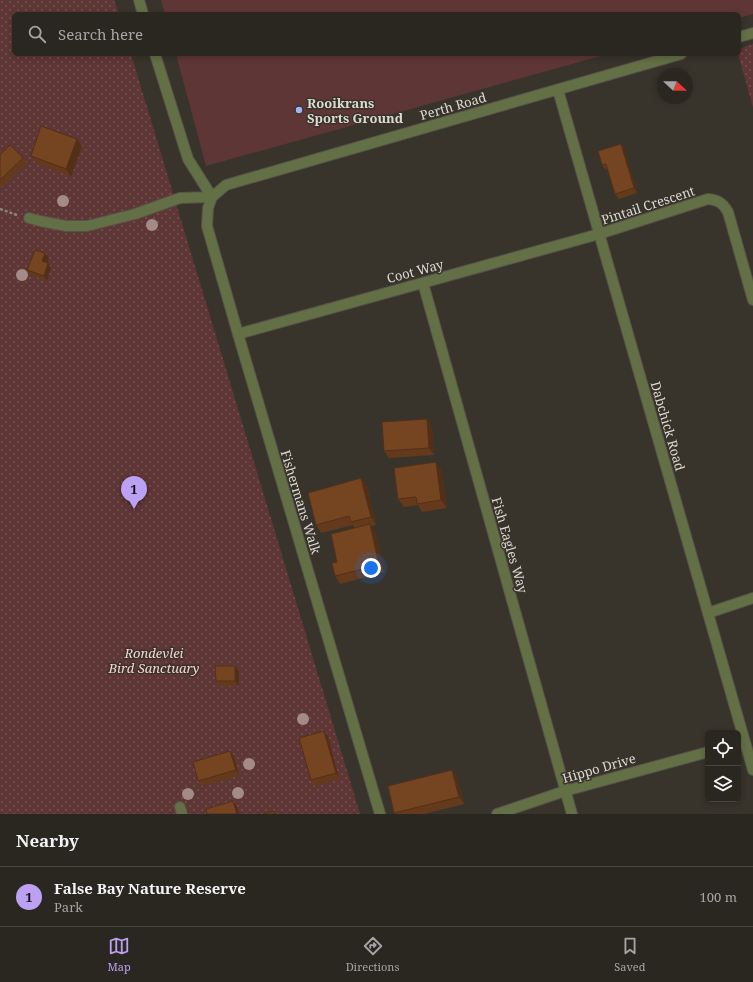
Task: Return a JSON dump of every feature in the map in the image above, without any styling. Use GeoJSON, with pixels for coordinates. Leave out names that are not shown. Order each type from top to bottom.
{"type":"FeatureCollection","features":[{"type":"Feature","properties":{"kind":"street"},"geometry":{"type":"LineString","coordinates":[[139,0],[142,12]]}},
{"type":"Feature","properties":{"kind":"street"},"geometry":{"type":"LineString","coordinates":[[741,36],[753,33]]}},
{"type":"Feature","properties":{"kind":"street"},"geometry":{"type":"LineString","coordinates":[[156,56],[188,159],[212,197]]}},
{"type":"Feature","properties":{"kind":"street","name":"Perth Road"},"geometry":{"type":"LineString","coordinates":[[212,197],[226,185],[674,56]]}},
{"type":"Feature","properties":{"kind":"street","name":"Dabchick Road"},"geometry":{"type":"LineString","coordinates":[[558,90],[753,770]]}},
{"type":"Feature","properties":{"kind":"street"},"geometry":{"type":"LineString","coordinates":[[29,218],[66,226],[87,226],[135,214],[180,198],[212,197]]}},
{"type":"Feature","properties":{"kind":"street","name":"Fishermans Walk"},"geometry":{"type":"LineString","coordinates":[[212,197],[208,208],[208,226],[238,334],[380,814]]}},
{"type":"Feature","properties":{"kind":"street","name":"Pintail Crescent"},"geometry":{"type":"LineString","coordinates":[[599,234],[708,199],[718,202],[725,206],[728,212],[753,300]]}},
{"type":"Feature","properties":{"kind":"street","name":"Coot Way"},"geometry":{"type":"LineString","coordinates":[[238,334],[599,234]]}},
{"type":"Feature","properties":{"kind":"street","name":"Fish Eagles Way"},"geometry":{"type":"LineString","coordinates":[[423,283],[572,814]]}},
{"type":"Feature","properties":{"kind":"street"},"geometry":{"type":"LineString","coordinates":[[708,613],[753,598]]}},
{"type":"Feature","properties":{"kind":"street","name":"Hippo Drive"},"geometry":{"type":"LineString","coordinates":[[497,814],[565,791],[705,753]]}},
{"type":"Feature","properties":{"kind":"path"},"geometry":{"type":"LineString","coordinates":[[0,208],[10,213],[29,218]]}},
{"type":"Feature","properties":{"kind":"green space","name":"Rondevlei Bird Sanctuary"},"geometry":{"type":"Polygon","coordinates":[[[0,0],[114,0],[118,12],[12,12],[12,56],[132,56],[360,814],[0,814],[0,0]]]}},
{"type":"Feature","properties":{"kind":"green space"},"geometry":{"type":"Polygon","coordinates":[[[161,0],[753,0],[753,14],[741,17],[741,12],[164,12],[161,0]]]}},
{"type":"Feature","properties":{"kind":"green space"},"geometry":{"type":"Polygon","coordinates":[[[753,44],[753,107],[739,56],[741,56],[741,48],[753,44]]]}},
{"type":"Feature","properties":{"kind":"green space","name":"Rooikrans Sports Ground"},"geometry":{"type":"Polygon","coordinates":[[[177,56],[601,56],[206,166],[177,56]]]}},
{"type":"Feature","properties":{"kind":"building"},"geometry":{"type":"Polygon","coordinates":[[[41,126],[77,139],[66,169],[31,156],[41,126]]]}},
{"type":"Feature","properties":{"kind":"building"},"geometry":{"type":"Polygon","coordinates":[[[621,144],[634,188],[615,194],[606,164],[602,165],[598,151],[621,144]]]}},
{"type":"Feature","properties":{"kind":"building"},"geometry":{"type":"Polygon","coordinates":[[[10,145],[23,158],[0,180],[0,155],[10,145]]]}},
{"type":"Feature","properties":{"kind":"building"},"geometry":{"type":"Polygon","coordinates":[[[35,250],[45,253],[42,261],[48,263],[44,276],[27,270],[35,250]]]}},
{"type":"Feature","properties":{"kind":"building"},"geometry":{"type":"Polygon","coordinates":[[[427,419],[429,448],[384,451],[382,422],[427,419]]]}},
{"type":"Feature","properties":{"kind":"building"},"geometry":{"type":"Polygon","coordinates":[[[436,462],[441,500],[417,504],[416,497],[398,499],[394,468],[436,462]]]}},
{"type":"Feature","properties":{"kind":"building"},"geometry":{"type":"Polygon","coordinates":[[[361,478],[371,517],[351,522],[349,516],[316,525],[308,493],[361,478]]]}},
{"type":"Feature","properties":{"kind":"building"},"geometry":{"type":"Polygon","coordinates":[[[370,524],[379,565],[335,576],[332,563],[337,562],[331,534],[370,524]]]}},
{"type":"Feature","properties":{"kind":"building"},"geometry":{"type":"Polygon","coordinates":[[[215,666],[235,666],[235,681],[216,681],[215,666]]]}},
{"type":"Feature","properties":{"kind":"building"},"geometry":{"type":"Polygon","coordinates":[[[324,731],[336,773],[311,780],[299,738],[324,731]]]}},
{"type":"Feature","properties":{"kind":"building"},"geometry":{"type":"Polygon","coordinates":[[[230,751],[236,770],[198,781],[193,762],[230,751]]]}},
{"type":"Feature","properties":{"kind":"building"},"geometry":{"type":"Polygon","coordinates":[[[452,770],[459,797],[394,813],[388,786],[452,770]]]}},
{"type":"Feature","properties":{"kind":"building"},"geometry":{"type":"Polygon","coordinates":[[[233,801],[237,814],[207,814],[206,809],[233,801]]]}},
{"type":"Feature","properties":{"kind":"building"},"geometry":{"type":"Polygon","coordinates":[[[274,811],[274,814],[263,814],[274,811]]]}},
{"type":"Feature","properties":{"kind":"place","name":"Rooikrans Sports Ground"},"geometry":{"type":"Point","coordinates":[299,110]}},
{"type":"Feature","properties":{"kind":"place","name":"False Bay Nature Reserve"},"geometry":{"type":"Point","coordinates":[134,509]}}]}
